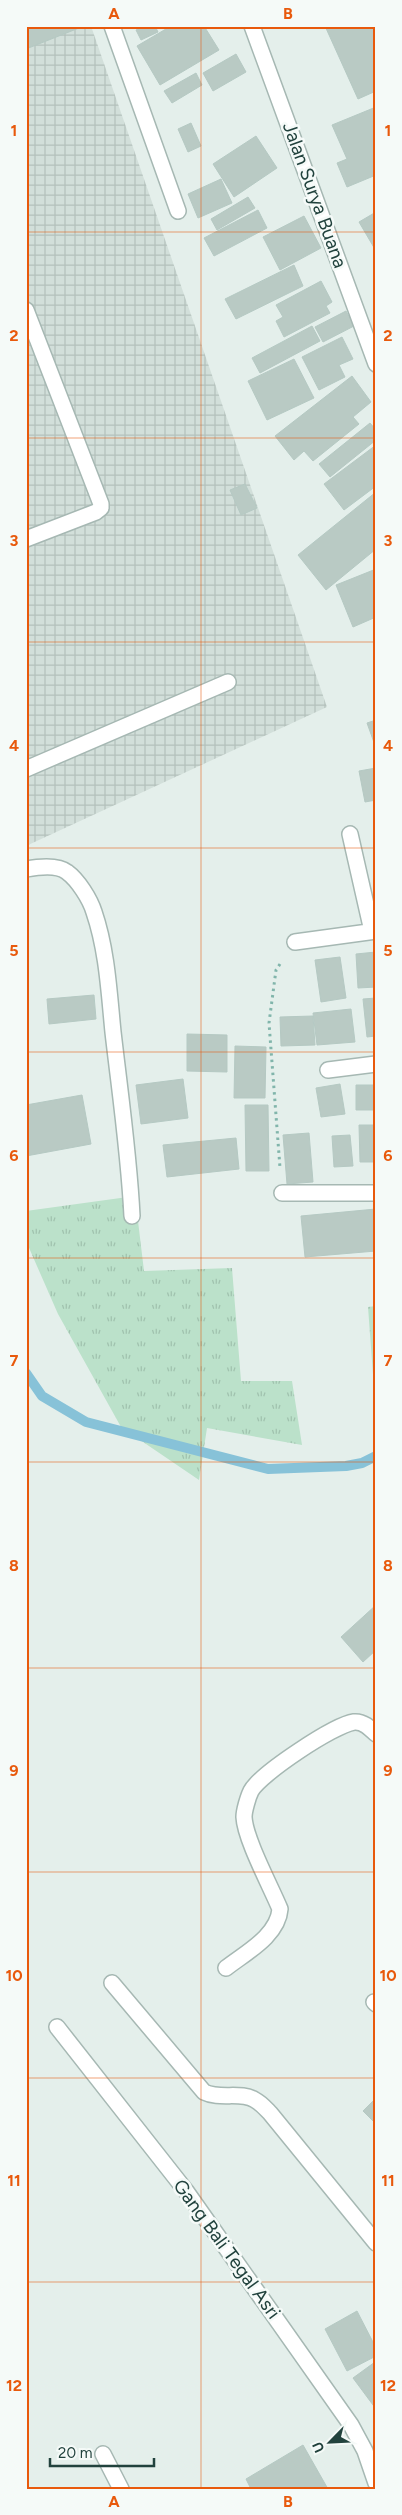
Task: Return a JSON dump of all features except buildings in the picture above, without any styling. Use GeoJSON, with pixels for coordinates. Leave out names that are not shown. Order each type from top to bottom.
{"type":"FeatureCollection","features":[{"type":"Feature","properties":{"kind":"street"},"geometry":{"type":"LineString","coordinates":[[112,26],[178,211]]}},
{"type":"Feature","properties":{"kind":"street","name":"Jalan Surya Buana"},"geometry":{"type":"LineString","coordinates":[[252,26],[376,364]]}},
{"type":"Feature","properties":{"kind":"street"},"geometry":{"type":"LineString","coordinates":[[26,310],[101,508],[96,512],[26,539]]}},
{"type":"Feature","properties":{"kind":"street"},"geometry":{"type":"LineString","coordinates":[[26,769],[228,682]]}},
{"type":"Feature","properties":{"kind":"street"},"geometry":{"type":"LineString","coordinates":[[295,942],[374,931],[350,834]]}},
{"type":"Feature","properties":{"kind":"street"},"geometry":{"type":"LineString","coordinates":[[26,869],[40,866],[66,871],[84,892],[94,910],[102,940],[112,1017],[130,1172],[132,1216]]}},
{"type":"Feature","properties":{"kind":"street"},"geometry":{"type":"LineString","coordinates":[[328,1070],[376,1064]]}},
{"type":"Feature","properties":{"kind":"street"},"geometry":{"type":"LineString","coordinates":[[282,1193],[376,1193]]}},
{"type":"Feature","properties":{"kind":"street"},"geometry":{"type":"LineString","coordinates":[[226,1968],[268,1935],[280,1919],[280,1909],[247,1832],[244,1816],[251,1791],[264,1776],[332,1729],[355,1721],[368,1726],[376,1734]]}},
{"type":"Feature","properties":{"kind":"street"},"geometry":{"type":"LineString","coordinates":[[112,1983],[204,2092],[214,2097],[243,2096],[254,2098],[270,2113],[376,2243]]}},
{"type":"Feature","properties":{"kind":"street","name":"Gang Bali Tegal Asri"},"geometry":{"type":"LineString","coordinates":[[57,2027],[186,2191],[346,2417],[365,2451],[376,2483]]}},
{"type":"Feature","properties":{"kind":"street"},"geometry":{"type":"LineString","coordinates":[[103,2454],[121,2489]]}},
{"type":"Feature","properties":{"kind":"path"},"geometry":{"type":"LineString","coordinates":[[282,1193],[269,1023],[276,970],[295,942]]}},
{"type":"Feature","properties":{"kind":"shaded area"},"geometry":{"type":"Polygon","coordinates":[[[26,26],[91,26],[327,707],[26,846],[26,26]]]}},
{"type":"Feature","properties":{"kind":"green space"},"geometry":{"type":"Polygon","coordinates":[[[135,1196],[144,1271],[232,1268],[241,1381],[292,1381],[302,1445],[207,1428],[199,1480],[121,1427],[58,1314],[26,1241],[26,1211],[135,1196]]]}},
{"type":"Feature","properties":{"kind":"green space"},"geometry":{"type":"Polygon","coordinates":[[[376,1306],[376,1415],[368,1307],[376,1306]]]}},
{"type":"Feature","properties":{"kind":"waterway"},"geometry":{"type":"LineString","coordinates":[[26,1373],[42,1396],[86,1422],[268,1469],[346,1466],[362,1463],[376,1456]]}}]}
